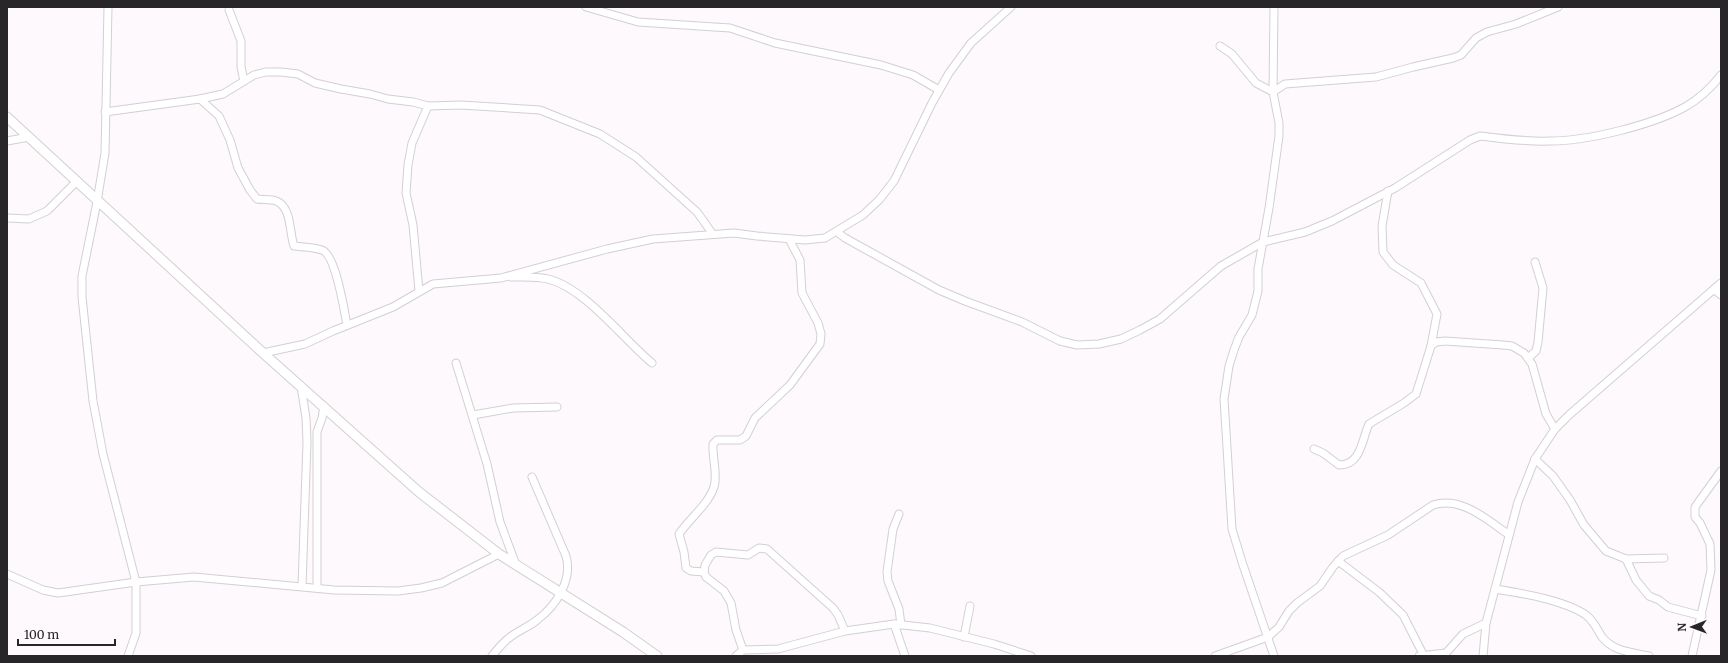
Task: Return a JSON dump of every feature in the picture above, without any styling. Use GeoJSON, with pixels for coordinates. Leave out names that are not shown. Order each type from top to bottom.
{"type":"FeatureCollection","features":[{"type":"Feature","properties":{"kind":"main road"},"geometry":{"type":"LineString","coordinates":[[7,118],[263,353],[419,492],[516,566],[655,655]]}},
{"type":"Feature","properties":{"kind":"street"},"geometry":{"type":"LineString","coordinates":[[108,7],[105,153],[82,276],[82,297],[93,401],[102,454],[136,582],[136,633],[128,656]]}},
{"type":"Feature","properties":{"kind":"street"},"geometry":{"type":"LineString","coordinates":[[586,7],[638,22],[730,28],[775,43],[881,65],[913,75],[939,90]]}},
{"type":"Feature","properties":{"kind":"street"},"geometry":{"type":"LineString","coordinates":[[501,278],[529,269],[653,239],[734,233],[813,240],[825,238],[837,232],[863,215],[879,200],[894,181],[939,90],[971,43],[1011,7]]}},
{"type":"Feature","properties":{"kind":"street"},"geometry":{"type":"LineString","coordinates":[[1274,7],[1273,92],[1279,128],[1258,269],[1258,291],[1252,315],[1239,337],[1234,350],[1229,366],[1224,398],[1232,530],[1274,656]]}},
{"type":"Feature","properties":{"kind":"street"},"geometry":{"type":"LineString","coordinates":[[1273,92],[1285,84],[1376,77],[1453,58],[1461,55],[1476,38],[1487,32],[1516,24],[1558,7]]}},
{"type":"Feature","properties":{"kind":"street"},"geometry":{"type":"LineString","coordinates":[[229,10],[241,41],[241,68],[244,81]]}},
{"type":"Feature","properties":{"kind":"street"},"geometry":{"type":"LineString","coordinates":[[1220,46],[1232,54],[1256,83],[1273,92]]}},
{"type":"Feature","properties":{"kind":"street"},"geometry":{"type":"LineString","coordinates":[[105,112],[223,94],[254,75],[266,72],[298,74],[315,83],[428,106],[540,110],[600,134],[636,158],[696,212],[712,234]]}},
{"type":"Feature","properties":{"kind":"street"},"geometry":{"type":"LineString","coordinates":[[837,232],[845,238],[939,290],[1008,316],[1060,341],[1077,345],[1099,344],[1121,339],[1160,319],[1221,266],[1263,242],[1312,229],[1332,221],[1388,191],[1470,140],[1480,136],[1551,142],[1582,139],[1620,130],[1684,107],[1701,96],[1721,75]]}},
{"type":"Feature","properties":{"kind":"street"},"geometry":{"type":"LineString","coordinates":[[200,98],[219,116],[230,140],[238,168],[250,190],[257,199],[276,201],[283,206],[289,220],[291,237],[294,246],[323,250],[330,256],[336,274],[347,325]]}},
{"type":"Feature","properties":{"kind":"street"},"geometry":{"type":"LineString","coordinates":[[419,291],[413,226],[406,193],[408,165],[412,143],[428,106]]}},
{"type":"Feature","properties":{"kind":"street"},"geometry":{"type":"LineString","coordinates":[[7,141],[29,137]]}},
{"type":"Feature","properties":{"kind":"street"},"geometry":{"type":"LineString","coordinates":[[7,218],[29,219],[47,211],[76,182]]}},
{"type":"Feature","properties":{"kind":"street"},"geometry":{"type":"LineString","coordinates":[[1314,449],[1323,453],[1339,465],[1347,464],[1354,458],[1364,442],[1370,424],[1416,394],[1431,346],[1437,314],[1421,284],[1393,265],[1383,252],[1382,226],[1388,191]]}},
{"type":"Feature","properties":{"kind":"street"},"geometry":{"type":"LineString","coordinates":[[704,572],[691,572],[686,568],[684,552],[679,534],[684,526],[699,511],[714,487],[713,444],[718,440],[740,440],[746,436],[755,418],[790,385],[820,344],[821,334],[818,323],[802,293],[800,260],[789,239]]}},
{"type":"Feature","properties":{"kind":"street"},"geometry":{"type":"LineString","coordinates":[[1528,358],[1536,351],[1538,342],[1543,288],[1535,262]]}},
{"type":"Feature","properties":{"kind":"street"},"geometry":{"type":"LineString","coordinates":[[263,353],[305,344],[347,325],[393,307],[433,284],[501,278],[537,278],[549,279],[561,284],[588,303],[652,363]]}},
{"type":"Feature","properties":{"kind":"street"},"geometry":{"type":"LineString","coordinates":[[1483,656],[1486,623],[1508,534],[1518,502],[1536,459],[1555,429],[1569,415],[1721,283]]}},
{"type":"Feature","properties":{"kind":"street"},"geometry":{"type":"LineString","coordinates":[[1714,289],[1721,295]]}},
{"type":"Feature","properties":{"kind":"street"},"geometry":{"type":"LineString","coordinates":[[1431,346],[1436,342],[1445,341],[1503,345],[1517,348],[1532,364],[1546,414],[1555,429]]}},
{"type":"Feature","properties":{"kind":"street"},"geometry":{"type":"LineString","coordinates":[[456,363],[488,464],[500,522],[516,566]]}},
{"type":"Feature","properties":{"kind":"street"},"geometry":{"type":"LineString","coordinates":[[301,386],[306,418],[306,477],[302,586]]}},
{"type":"Feature","properties":{"kind":"street"},"geometry":{"type":"LineString","coordinates":[[317,587],[317,432],[324,406]]}},
{"type":"Feature","properties":{"kind":"street"},"geometry":{"type":"LineString","coordinates":[[473,415],[513,408],[557,408]]}},
{"type":"Feature","properties":{"kind":"street"},"geometry":{"type":"LineString","coordinates":[[1536,459],[1553,476],[1570,500],[1584,525],[1606,551],[1626,559],[1664,558]]}},
{"type":"Feature","properties":{"kind":"street"},"geometry":{"type":"LineString","coordinates":[[1692,656],[1711,570],[1710,544],[1700,523],[1695,517],[1695,507],[1721,471]]}},
{"type":"Feature","properties":{"kind":"street"},"geometry":{"type":"LineString","coordinates":[[306,477],[316,477]]}},
{"type":"Feature","properties":{"kind":"street"},"geometry":{"type":"LineString","coordinates":[[492,656],[509,638],[538,620],[561,594],[568,562],[532,477]]}},
{"type":"Feature","properties":{"kind":"street"},"geometry":{"type":"LineString","coordinates":[[1215,656],[1268,637],[1279,627],[1296,603],[1320,586],[1343,556],[1401,528],[1426,509],[1440,503],[1453,502],[1465,507],[1483,516],[1508,534]]}},
{"type":"Feature","properties":{"kind":"street"},"geometry":{"type":"LineString","coordinates":[[304,514],[316,514]]}},
{"type":"Feature","properties":{"kind":"street"},"geometry":{"type":"LineString","coordinates":[[899,514],[893,529],[887,572],[888,580],[899,609],[897,624],[905,656]]}},
{"type":"Feature","properties":{"kind":"street"},"geometry":{"type":"LineString","coordinates":[[744,650],[736,630],[731,603],[724,591],[706,577],[704,572],[705,565],[711,555],[716,552],[748,555],[759,548],[767,549],[833,608],[838,614],[845,630]]}},
{"type":"Feature","properties":{"kind":"street"},"geometry":{"type":"LineString","coordinates":[[7,574],[43,590],[58,593],[136,582],[194,577],[317,587],[334,590],[398,591],[442,583],[499,554]]}},
{"type":"Feature","properties":{"kind":"street"},"geometry":{"type":"LineString","coordinates":[[1626,559],[1636,580],[1648,596],[1659,600],[1668,607],[1702,616]]}},
{"type":"Feature","properties":{"kind":"street"},"geometry":{"type":"LineString","coordinates":[[1338,561],[1379,592],[1403,615],[1421,655],[1446,653],[1463,634],[1486,623]]}},
{"type":"Feature","properties":{"kind":"street"},"geometry":{"type":"LineString","coordinates":[[1495,589],[1540,597],[1578,611],[1589,618],[1605,640],[1614,647],[1633,654],[1649,656]]}},
{"type":"Feature","properties":{"kind":"street"},"geometry":{"type":"LineString","coordinates":[[964,637],[970,606]]}},
{"type":"Feature","properties":{"kind":"street"},"geometry":{"type":"LineString","coordinates":[[736,656],[744,650],[778,649],[845,630],[897,624],[930,628],[994,644],[1031,656]]}}]}
